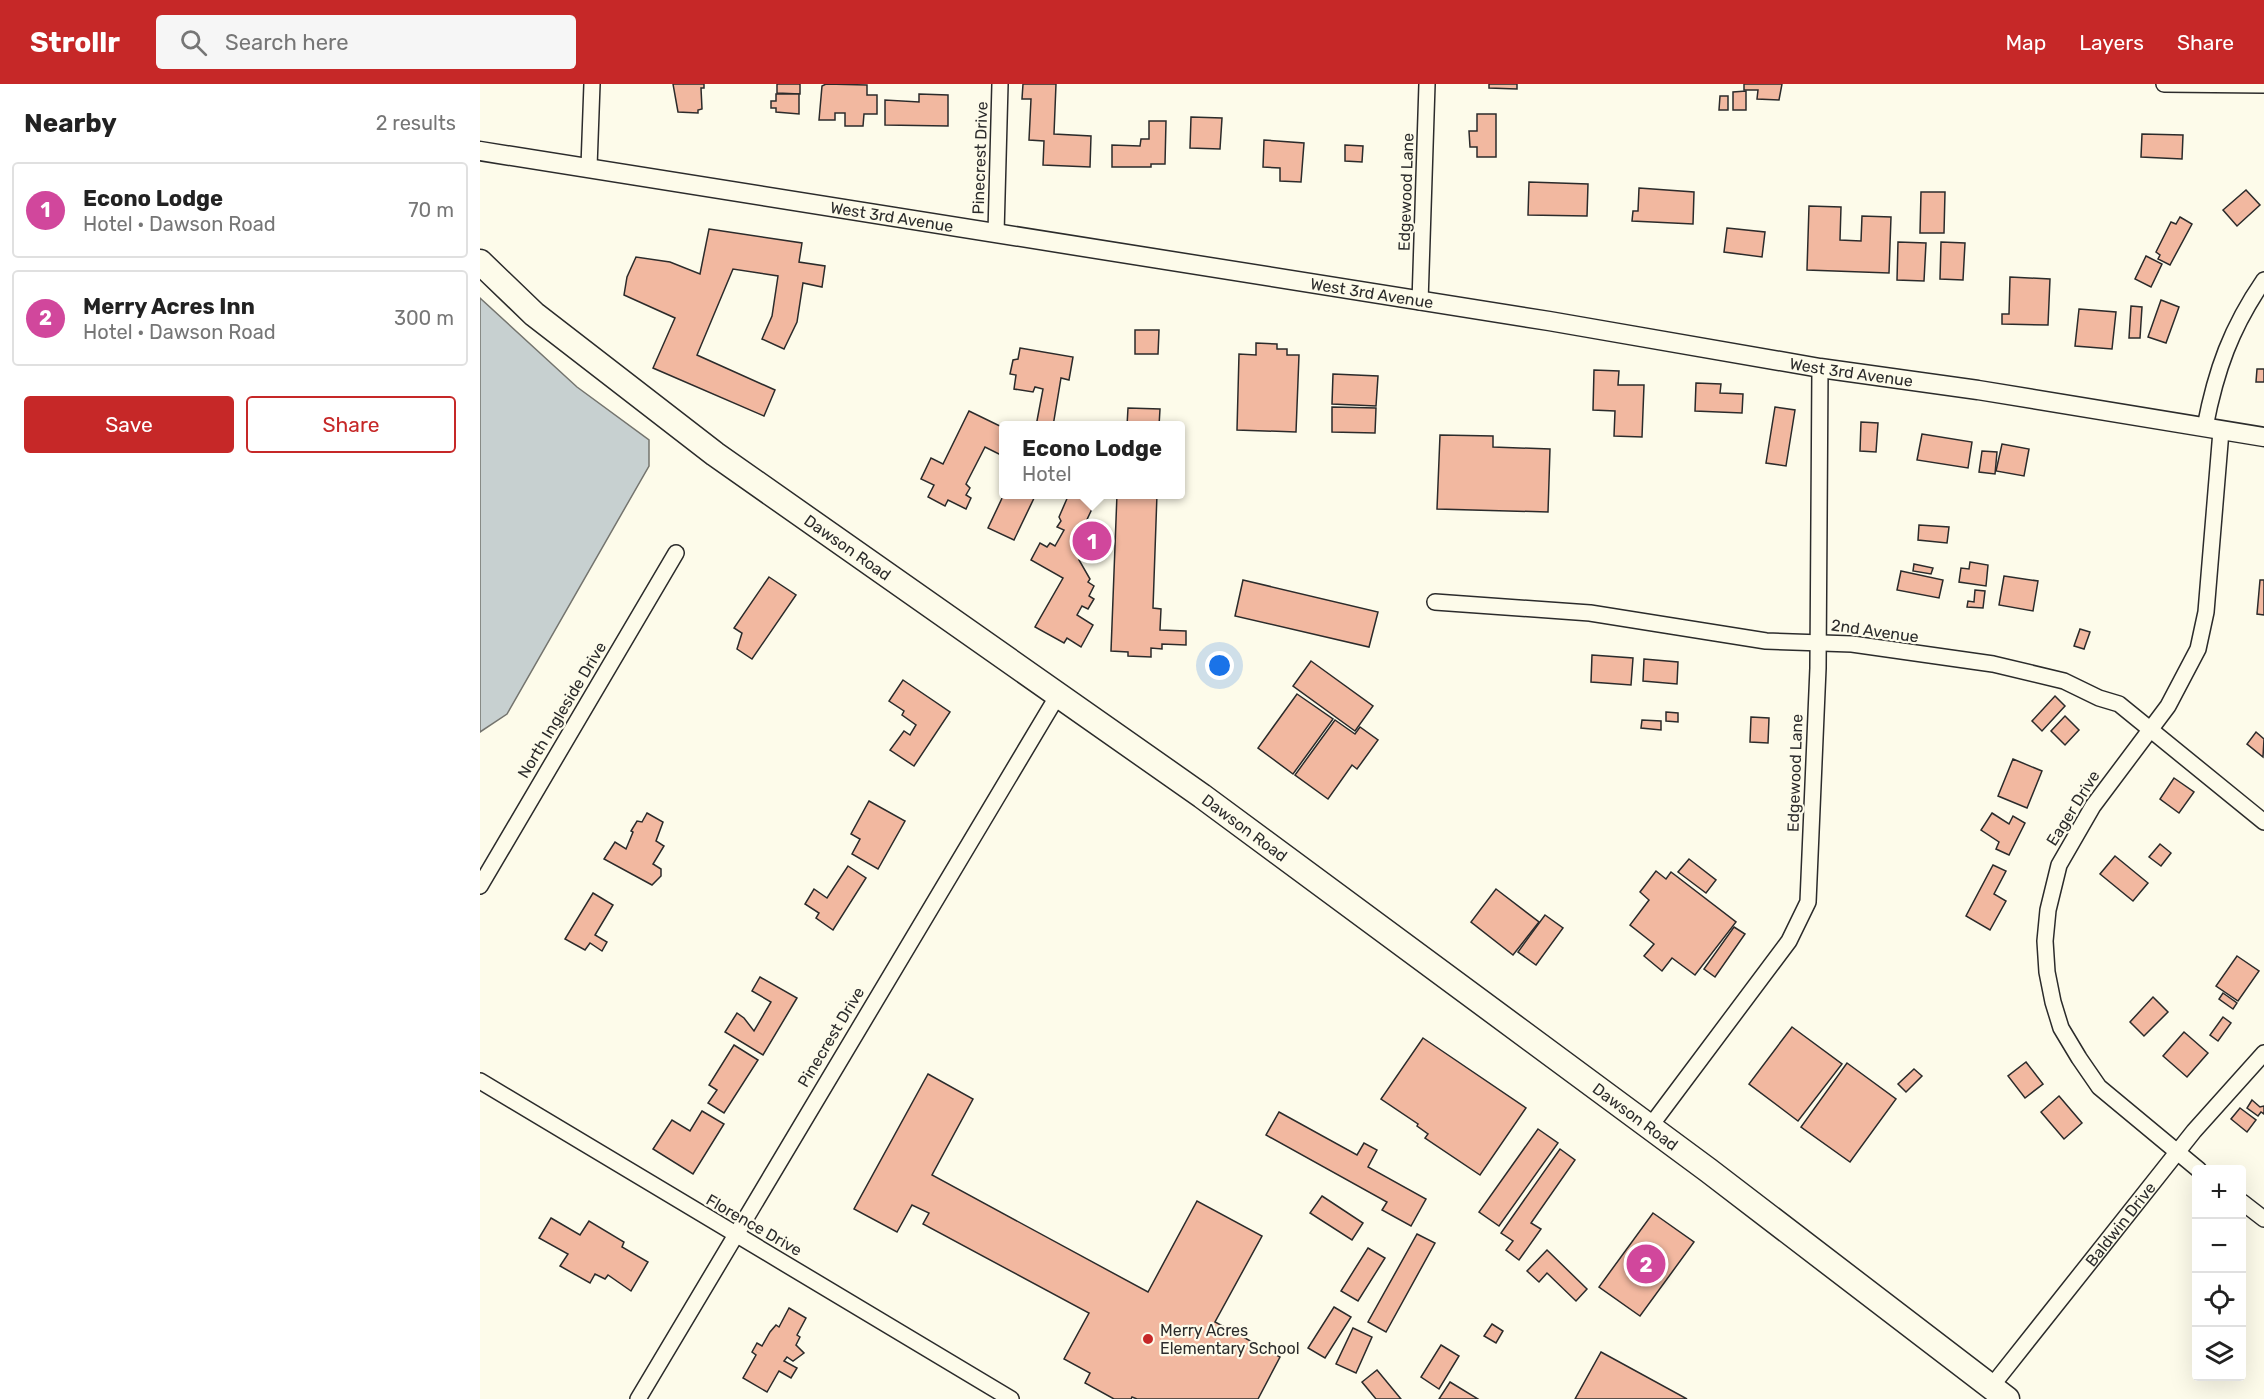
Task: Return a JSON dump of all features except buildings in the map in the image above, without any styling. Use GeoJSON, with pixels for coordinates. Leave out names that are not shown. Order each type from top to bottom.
{"type":"FeatureCollection","features":[{"type":"Feature","properties":{"kind":"main road","name":"Dawson Road"},"geometry":{"type":"LineString","coordinates":[[480,262],[534,314],[706,448],[1202,795],[1649,1128],[1994,1395]]}},
{"type":"Feature","properties":{"kind":"street"},"geometry":{"type":"LineString","coordinates":[[589,167],[592,84]]}},
{"type":"Feature","properties":{"kind":"street","name":"Pinecrest Drive"},"geometry":{"type":"LineString","coordinates":[[996,233],[1000,84]]}},
{"type":"Feature","properties":{"kind":"street","name":"Edgewood Lane"},"geometry":{"type":"LineString","coordinates":[[1420,302],[1427,84]]}},
{"type":"Feature","properties":{"kind":"street"},"geometry":{"type":"LineString","coordinates":[[2164,84],[2264,85]]}},
{"type":"Feature","properties":{"kind":"street","name":"West 3rd Avenue"},"geometry":{"type":"LineString","coordinates":[[480,151],[1820,368],[1978,390],[2264,437]]}},
{"type":"Feature","properties":{"kind":"street","name":"Eager Drive"},"geometry":{"type":"LineString","coordinates":[[2192,1165],[2099,1087],[2061,1028],[2047,972],[2048,910],[2059,865],[2093,806],[2168,706],[2198,649],[2206,612],[2213,429],[2211,394],[2227,342],[2242,312],[2264,280]]}},
{"type":"Feature","properties":{"kind":"street","name":"Edgewood Lane"},"geometry":{"type":"LineString","coordinates":[[1649,1128],[1789,941],[1808,902],[1818,642],[1820,368]]}},
{"type":"Feature","properties":{"kind":"street","name":"North Ingleside Drive"},"geometry":{"type":"LineString","coordinates":[[480,886],[676,553]]}},
{"type":"Feature","properties":{"kind":"street","name":"2nd Avenue"},"geometry":{"type":"LineString","coordinates":[[1435,602],[1590,613],[1766,641],[1852,644],[1993,664],[2064,681],[2099,698],[2119,704],[2264,822]]}},
{"type":"Feature","properties":{"kind":"street","name":"Pinecrest Drive"},"geometry":{"type":"LineString","coordinates":[[638,1399],[1058,695]]}},
{"type":"Feature","properties":{"kind":"street","name":"Baldwin Drive"},"geometry":{"type":"LineString","coordinates":[[1994,1395],[2194,1131],[2264,1053]]}},
{"type":"Feature","properties":{"kind":"street","name":"Florence Drive"},"geometry":{"type":"LineString","coordinates":[[480,1081],[1011,1399]]}},
{"type":"Feature","properties":{"kind":"street"},"geometry":{"type":"LineString","coordinates":[[2246,1206],[2264,1219]]}},
{"type":"Feature","properties":{"kind":"shaded area"},"geometry":{"type":"Polygon","coordinates":[[[480,298],[577,387],[649,440],[649,466],[507,714],[480,732],[480,298]]]}},
{"type":"Feature","properties":{"kind":"place","name":"Econo Lodge"},"geometry":{"type":"Point","coordinates":[1092,541]}},
{"type":"Feature","properties":{"kind":"place","name":"Merry Acres Inn"},"geometry":{"type":"Point","coordinates":[1646,1264]}},
{"type":"Feature","properties":{"kind":"place","name":"Merry Acres Elementary School"},"geometry":{"type":"Point","coordinates":[1148,1339]}}]}
